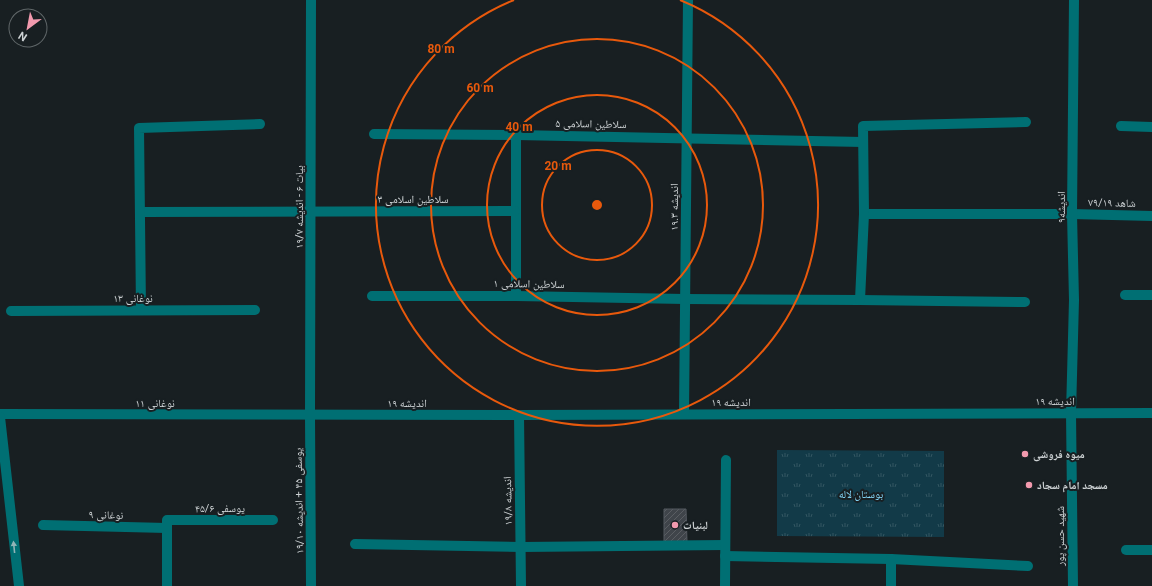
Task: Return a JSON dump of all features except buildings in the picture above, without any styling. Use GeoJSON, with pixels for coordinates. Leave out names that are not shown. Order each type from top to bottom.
{"type":"FeatureCollection","features":[{"type":"Feature","properties":{"kind":"street","name":"بیات ۶ - اندیشه ۱۹/۷"},"geometry":{"type":"LineString","coordinates":[[310,415],[311,0]]}},
{"type":"Feature","properties":{"kind":"street","name":"اندیشه ۱۹.۳"},"geometry":{"type":"LineString","coordinates":[[684,414],[688,0]]}},
{"type":"Feature","properties":{"kind":"street","name":"اندیشه۹"},"geometry":{"type":"LineString","coordinates":[[1071,413],[1074,300],[1072,214],[1074,0]]}},
{"type":"Feature","properties":{"kind":"street"},"geometry":{"type":"LineString","coordinates":[[860,300],[864,214],[863,126],[1026,122]]}},
{"type":"Feature","properties":{"kind":"street"},"geometry":{"type":"LineString","coordinates":[[141,310],[139,128],[260,124]]}},
{"type":"Feature","properties":{"kind":"street"},"geometry":{"type":"LineString","coordinates":[[1121,126],[1152,127]]}},
{"type":"Feature","properties":{"kind":"street","name":"سلاطین اسلامی ۵"},"geometry":{"type":"LineString","coordinates":[[374,134],[516,134],[863,142]]}},
{"type":"Feature","properties":{"kind":"street"},"geometry":{"type":"LineString","coordinates":[[516,134],[516,296]]}},
{"type":"Feature","properties":{"kind":"street","name":"سلاطین اسلامی ۳"},"geometry":{"type":"LineString","coordinates":[[140,212],[515,211]]}},
{"type":"Feature","properties":{"kind":"street","name":"شاهد ۷۹/۱۹"},"geometry":{"type":"LineString","coordinates":[[864,214],[1072,214],[1152,216]]}},
{"type":"Feature","properties":{"kind":"street"},"geometry":{"type":"LineString","coordinates":[[1125,295],[1152,295]]}},
{"type":"Feature","properties":{"kind":"street","name":"سلاطین اسلامی ۱"},"geometry":{"type":"LineString","coordinates":[[372,296],[516,296],[1025,302]]}},
{"type":"Feature","properties":{"kind":"street","name":"نوغانی ۱۳"},"geometry":{"type":"LineString","coordinates":[[11,311],[254,310]]}},
{"type":"Feature","properties":{"kind":"street","name":"شهید حسن پور"},"geometry":{"type":"LineString","coordinates":[[1071,413],[1072,586]]}},
{"type":"Feature","properties":{"kind":"street","name":"اندیشه ۱۹"},"geometry":{"type":"LineString","coordinates":[[310,415],[1152,413]]}},
{"type":"Feature","properties":{"kind":"street","name":"نوغانی ۱۱"},"geometry":{"type":"LineString","coordinates":[[0,416],[310,415]]}},
{"type":"Feature","properties":{"kind":"street","name":"یوسفی ۴۵ + اندیشه ۱۹/۱۰"},"geometry":{"type":"LineString","coordinates":[[310,415],[312,586]]}},
{"type":"Feature","properties":{"kind":"street","name":"اندیشه ۱۹/۸"},"geometry":{"type":"LineString","coordinates":[[519,415],[521,586]]}},
{"type":"Feature","properties":{"kind":"street"},"geometry":{"type":"LineString","coordinates":[[0,416],[19,586]]}},
{"type":"Feature","properties":{"kind":"street"},"geometry":{"type":"LineString","coordinates":[[725,586],[726,460]]}},
{"type":"Feature","properties":{"kind":"street","name":"یوسفی ۴۵/۶"},"geometry":{"type":"LineString","coordinates":[[167,524],[273,520]]}},
{"type":"Feature","properties":{"kind":"street"},"geometry":{"type":"LineString","coordinates":[[167,524],[167,586]]}},
{"type":"Feature","properties":{"kind":"street","name":"نوغانی ۹"},"geometry":{"type":"LineString","coordinates":[[43,525],[167,524]]}},
{"type":"Feature","properties":{"kind":"street"},"geometry":{"type":"LineString","coordinates":[[355,544],[521,547],[725,545]]}},
{"type":"Feature","properties":{"kind":"street"},"geometry":{"type":"LineString","coordinates":[[1126,550],[1152,550]]}},
{"type":"Feature","properties":{"kind":"street"},"geometry":{"type":"LineString","coordinates":[[725,556],[891,559],[1028,566]]}},
{"type":"Feature","properties":{"kind":"street"},"geometry":{"type":"LineString","coordinates":[[891,559],[891,586]]}},
{"type":"Feature","properties":{"kind":"green space","name":"بوستان لاله"},"geometry":{"type":"Polygon","coordinates":[[[777,450],[944,451],[944,537],[777,536],[777,450]]]}},
{"type":"Feature","properties":{"kind":"place","name":"میوه فروشی"},"geometry":{"type":"Point","coordinates":[1025,454]}},
{"type":"Feature","properties":{"kind":"place","name":"مسجد امام سجاد"},"geometry":{"type":"Point","coordinates":[1029,485]}},
{"type":"Feature","properties":{"kind":"place","name":"لبنیات"},"geometry":{"type":"Point","coordinates":[675,525]}}]}
